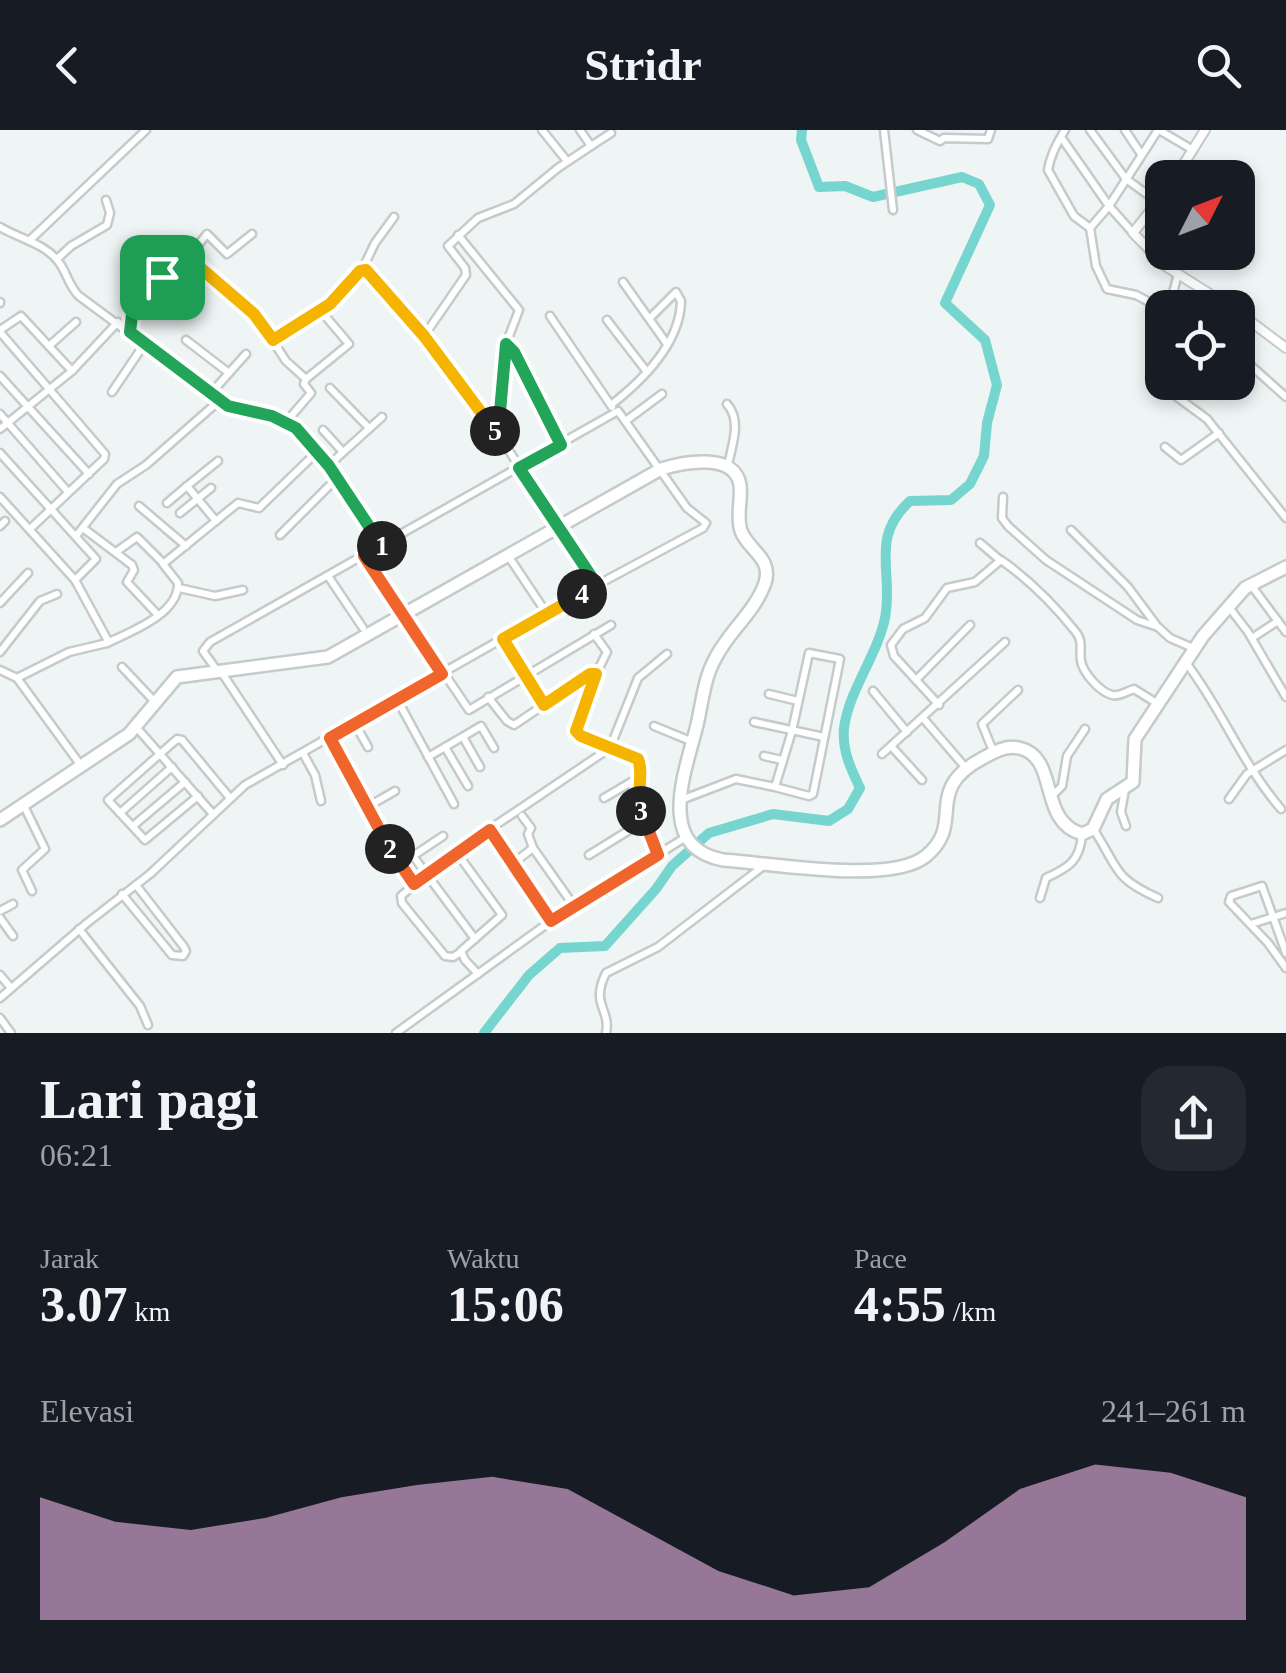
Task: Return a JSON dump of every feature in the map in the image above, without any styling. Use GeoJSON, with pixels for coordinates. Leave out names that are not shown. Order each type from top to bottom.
{"type":"FeatureCollection","features":[{"type":"Feature","properties":{"kind":"highway"},"geometry":{"type":"LineString","coordinates":[[0,820],[136,727],[176,677],[328,657],[661,469],[688,463],[728,467],[740,482],[740,528],[764,560],[766,577],[752,606],[714,660],[680,800],[688,839],[711,857],[895,870],[920,861],[940,842],[946,823],[946,794],[965,767],[1012,747],[1030,752],[1042,767],[1061,821],[1088,832],[1105,802],[1134,780],[1135,741],[1194,648],[1228,605],[1251,584],[1286,567]]}},
{"type":"Feature","properties":{"kind":"street"},"geometry":{"type":"LineString","coordinates":[[29,241],[146,130]]}},
{"type":"Feature","properties":{"kind":"street"},"geometry":{"type":"LineString","coordinates":[[542,130],[567,161]]}},
{"type":"Feature","properties":{"kind":"street"},"geometry":{"type":"LineString","coordinates":[[580,130],[591,146]]}},
{"type":"Feature","properties":{"kind":"street"},"geometry":{"type":"LineString","coordinates":[[884,130],[892,210]]}},
{"type":"Feature","properties":{"kind":"street"},"geometry":{"type":"LineString","coordinates":[[918,130],[940,141],[946,134],[988,139],[992,130]]}},
{"type":"Feature","properties":{"kind":"street"},"geometry":{"type":"LineString","coordinates":[[1090,130],[1126,179],[1145,190]]}},
{"type":"Feature","properties":{"kind":"street"},"geometry":{"type":"LineString","coordinates":[[1124,130],[1141,154]]}},
{"type":"Feature","properties":{"kind":"street"},"geometry":{"type":"LineString","coordinates":[[1090,228],[1159,130],[1193,150]]}},
{"type":"Feature","properties":{"kind":"street"},"geometry":{"type":"LineString","coordinates":[[1187,160],[1205,130]]}},
{"type":"Feature","properties":{"kind":"street"},"geometry":{"type":"LineString","coordinates":[[424,336],[465,278],[465,268],[447,248],[458,235],[478,218],[514,204],[611,132]]}},
{"type":"Feature","properties":{"kind":"street"},"geometry":{"type":"LineString","coordinates":[[1063,134],[1109,206],[1150,253],[1203,290]]}},
{"type":"Feature","properties":{"kind":"street"},"geometry":{"type":"LineString","coordinates":[[1063,134],[1048,170],[1074,216],[1090,228],[1096,268],[1107,290],[1145,298]]}},
{"type":"Feature","properties":{"kind":"street"},"geometry":{"type":"LineString","coordinates":[[57,259],[107,225],[110,213],[106,200]]}},
{"type":"Feature","properties":{"kind":"street"},"geometry":{"type":"LineString","coordinates":[[273,340],[321,311],[362,270],[374,243],[394,217]]}},
{"type":"Feature","properties":{"kind":"street"},"geometry":{"type":"LineString","coordinates":[[1133,233],[1145,218]]}},
{"type":"Feature","properties":{"kind":"street"},"geometry":{"type":"LineString","coordinates":[[0,228],[57,259],[71,288],[231,408],[287,421],[318,451],[384,545]]}},
{"type":"Feature","properties":{"kind":"street"},"geometry":{"type":"LineString","coordinates":[[130,332],[135,289],[165,276],[189,258],[207,234],[226,254],[252,234]]}},
{"type":"Feature","properties":{"kind":"street"},"geometry":{"type":"LineString","coordinates":[[458,235],[519,310],[506,344],[498,434]]}},
{"type":"Feature","properties":{"kind":"street"},"geometry":{"type":"LineString","coordinates":[[189,258],[254,314],[283,357],[306,379]]}},
{"type":"Feature","properties":{"kind":"street"},"geometry":{"type":"LineString","coordinates":[[362,270],[424,336],[498,434],[597,585]]}},
{"type":"Feature","properties":{"kind":"street"},"geometry":{"type":"LineString","coordinates":[[1172,290],[1178,274]]}},
{"type":"Feature","properties":{"kind":"street"},"geometry":{"type":"LineString","coordinates":[[165,276],[194,303]]}},
{"type":"Feature","properties":{"kind":"street"},"geometry":{"type":"LineString","coordinates":[[149,282],[175,311]]}},
{"type":"Feature","properties":{"kind":"street"},"geometry":{"type":"LineString","coordinates":[[623,282],[667,344]]}},
{"type":"Feature","properties":{"kind":"street"},"geometry":{"type":"LineString","coordinates":[[283,765],[203,651],[207,644],[561,445],[613,409],[667,344],[681,318],[678,295],[674,292],[650,318]]}},
{"type":"Feature","properties":{"kind":"street"},"geometry":{"type":"LineString","coordinates":[[287,421],[311,396],[304,384],[306,379],[350,344],[321,311]]}},
{"type":"Feature","properties":{"kind":"street"},"geometry":{"type":"LineString","coordinates":[[30,529],[106,454],[0,331],[20,316],[72,371]]}},
{"type":"Feature","properties":{"kind":"street"},"geometry":{"type":"LineString","coordinates":[[0,998],[136,885],[230,798],[706,526],[687,508],[621,412],[613,409],[550,316]]}},
{"type":"Feature","properties":{"kind":"street"},"geometry":{"type":"LineString","coordinates":[[607,320],[647,372]]}},
{"type":"Feature","properties":{"kind":"street"},"geometry":{"type":"LineString","coordinates":[[49,346],[76,322]]}},
{"type":"Feature","properties":{"kind":"street"},"geometry":{"type":"LineString","coordinates":[[0,428],[72,371],[118,322]]}},
{"type":"Feature","properties":{"kind":"street"},"geometry":{"type":"LineString","coordinates":[[1255,325],[1286,348]]}},
{"type":"Feature","properties":{"kind":"street"},"geometry":{"type":"LineString","coordinates":[[186,340],[228,373]]}},
{"type":"Feature","properties":{"kind":"street"},"geometry":{"type":"LineString","coordinates":[[112,392],[145,343]]}},
{"type":"Feature","properties":{"kind":"street"},"geometry":{"type":"LineString","coordinates":[[506,344],[514,352],[561,445]]}},
{"type":"Feature","properties":{"kind":"street"},"geometry":{"type":"LineString","coordinates":[[212,392],[246,354]]}},
{"type":"Feature","properties":{"kind":"street"},"geometry":{"type":"LineString","coordinates":[[1255,369],[1286,397]]}},
{"type":"Feature","properties":{"kind":"street"},"geometry":{"type":"LineString","coordinates":[[0,376],[88,474]]}},
{"type":"Feature","properties":{"kind":"street"},"geometry":{"type":"LineString","coordinates":[[330,388],[370,428]]}},
{"type":"Feature","properties":{"kind":"street"},"geometry":{"type":"LineString","coordinates":[[627,420],[662,394]]}},
{"type":"Feature","properties":{"kind":"street"},"geometry":{"type":"LineString","coordinates":[[76,536],[118,484],[146,465],[220,400]]}},
{"type":"Feature","properties":{"kind":"street"},"geometry":{"type":"LineString","coordinates":[[1185,400],[1219,433],[1286,518]]}},
{"type":"Feature","properties":{"kind":"street"},"geometry":{"type":"LineString","coordinates":[[727,404],[733,412],[735,427],[728,467]]}},
{"type":"Feature","properties":{"kind":"street"},"geometry":{"type":"LineString","coordinates":[[0,414],[68,492]]}},
{"type":"Feature","properties":{"kind":"street"},"geometry":{"type":"LineString","coordinates":[[329,466],[382,417]]}},
{"type":"Feature","properties":{"kind":"street"},"geometry":{"type":"LineString","coordinates":[[323,430],[343,452]]}},
{"type":"Feature","properties":{"kind":"street"},"geometry":{"type":"LineString","coordinates":[[1164,446],[1180,460],[1219,433]]}},
{"type":"Feature","properties":{"kind":"street"},"geometry":{"type":"LineString","coordinates":[[163,564],[240,502],[259,508],[318,451]]}},
{"type":"Feature","properties":{"kind":"street"},"geometry":{"type":"LineString","coordinates":[[0,453],[95,557],[96,561],[75,580]]}},
{"type":"Feature","properties":{"kind":"street"},"geometry":{"type":"LineString","coordinates":[[167,502],[218,461]]}},
{"type":"Feature","properties":{"kind":"street"},"geometry":{"type":"LineString","coordinates":[[280,535],[338,477]]}},
{"type":"Feature","properties":{"kind":"street"},"geometry":{"type":"LineString","coordinates":[[187,486],[216,521]]}},
{"type":"Feature","properties":{"kind":"street"},"geometry":{"type":"LineString","coordinates":[[180,512],[210,488]]}},
{"type":"Feature","properties":{"kind":"street"},"geometry":{"type":"LineString","coordinates":[[0,497],[75,580],[106,642]]}},
{"type":"Feature","properties":{"kind":"street"},"geometry":{"type":"LineString","coordinates":[[1003,497],[1002,518],[1031,548],[1120,610],[1158,627],[1183,646],[1194,648]]}},
{"type":"Feature","properties":{"kind":"street"},"geometry":{"type":"LineString","coordinates":[[140,506],[186,546]]}},
{"type":"Feature","properties":{"kind":"street"},"geometry":{"type":"LineString","coordinates":[[83,528],[134,568],[128,582],[157,614]]}},
{"type":"Feature","properties":{"kind":"street"},"geometry":{"type":"LineString","coordinates":[[1071,530],[1128,586],[1158,627]]}},
{"type":"Feature","properties":{"kind":"street"},"geometry":{"type":"LineString","coordinates":[[95,557],[137,537],[179,588],[215,596],[244,590]]}},
{"type":"Feature","properties":{"kind":"street"},"geometry":{"type":"LineString","coordinates":[[980,543],[1032,586],[1077,633],[1082,645],[1082,667],[1097,685],[1117,696],[1134,689],[1160,705]]}},
{"type":"Feature","properties":{"kind":"street"},"geometry":{"type":"LineString","coordinates":[[364,556],[494,748]]}},
{"type":"Feature","properties":{"kind":"street"},"geometry":{"type":"LineString","coordinates":[[508,556],[547,614]]}},
{"type":"Feature","properties":{"kind":"street"},"geometry":{"type":"LineString","coordinates":[[939,705],[894,656],[892,644],[904,629],[925,618],[947,588],[975,582],[1001,560]]}},
{"type":"Feature","properties":{"kind":"street"},"geometry":{"type":"LineString","coordinates":[[0,603],[28,573]]}},
{"type":"Feature","properties":{"kind":"street"},"geometry":{"type":"LineString","coordinates":[[328,576],[362,628]]}},
{"type":"Feature","properties":{"kind":"street"},"geometry":{"type":"LineString","coordinates":[[1251,584],[1286,632]]}},
{"type":"Feature","properties":{"kind":"street"},"geometry":{"type":"LineString","coordinates":[[0,679],[106,642],[147,623],[174,598],[179,588]]}},
{"type":"Feature","properties":{"kind":"street"},"geometry":{"type":"LineString","coordinates":[[0,652],[40,601],[56,594]]}},
{"type":"Feature","properties":{"kind":"street"},"geometry":{"type":"LineString","coordinates":[[1228,605],[1284,686],[1286,697]]}},
{"type":"Feature","properties":{"kind":"street"},"geometry":{"type":"LineString","coordinates":[[1252,638],[1278,621]]}},
{"type":"Feature","properties":{"kind":"street"},"geometry":{"type":"LineString","coordinates":[[471,710],[611,625]]}},
{"type":"Feature","properties":{"kind":"street"},"geometry":{"type":"LineString","coordinates":[[916,680],[970,625]]}},
{"type":"Feature","properties":{"kind":"street"},"geometry":{"type":"LineString","coordinates":[[594,634],[606,652],[576,731],[638,759],[638,798],[658,855]]}},
{"type":"Feature","properties":{"kind":"street"},"geometry":{"type":"LineString","coordinates":[[503,639],[544,705]]}},
{"type":"Feature","properties":{"kind":"street"},"geometry":{"type":"LineString","coordinates":[[882,754],[1005,642]]}},
{"type":"Feature","properties":{"kind":"street"},"geometry":{"type":"LineString","coordinates":[[680,800],[736,779],[812,795],[840,659],[809,653],[775,787]]}},
{"type":"Feature","properties":{"kind":"street"},"geometry":{"type":"LineString","coordinates":[[457,853],[502,916],[452,957],[445,956],[402,903],[401,896],[426,873],[610,748],[638,678],[666,654]]}},
{"type":"Feature","properties":{"kind":"street"},"geometry":{"type":"LineString","coordinates":[[1186,662],[1208,693],[1251,771],[1281,809]]}},
{"type":"Feature","properties":{"kind":"street"},"geometry":{"type":"LineString","coordinates":[[122,667],[155,702]]}},
{"type":"Feature","properties":{"kind":"street"},"geometry":{"type":"LineString","coordinates":[[0,670],[13,677],[82,767]]}},
{"type":"Feature","properties":{"kind":"street"},"geometry":{"type":"LineString","coordinates":[[488,698],[514,724],[590,674],[596,674]]}},
{"type":"Feature","properties":{"kind":"street"},"geometry":{"type":"LineString","coordinates":[[994,752],[982,724],[1018,690]]}},
{"type":"Feature","properties":{"kind":"street"},"geometry":{"type":"LineString","coordinates":[[873,691],[907,732]]}},
{"type":"Feature","properties":{"kind":"street"},"geometry":{"type":"LineString","coordinates":[[769,694],[798,701]]}},
{"type":"Feature","properties":{"kind":"street"},"geometry":{"type":"LineString","coordinates":[[398,700],[454,804]]}},
{"type":"Feature","properties":{"kind":"street"},"geometry":{"type":"LineString","coordinates":[[924,718],[965,767]]}},
{"type":"Feature","properties":{"kind":"street"},"geometry":{"type":"LineString","coordinates":[[754,722],[824,736]]}},
{"type":"Feature","properties":{"kind":"street"},"geometry":{"type":"LineString","coordinates":[[355,724],[368,747]]}},
{"type":"Feature","properties":{"kind":"street"},"geometry":{"type":"LineString","coordinates":[[428,756],[481,726]]}},
{"type":"Feature","properties":{"kind":"street"},"geometry":{"type":"LineString","coordinates":[[654,726],[693,742]]}},
{"type":"Feature","properties":{"kind":"street"},"geometry":{"type":"LineString","coordinates":[[136,727],[212,813]]}},
{"type":"Feature","properties":{"kind":"street"},"geometry":{"type":"LineString","coordinates":[[1050,797],[1062,786],[1067,756],[1084,728]]}},
{"type":"Feature","properties":{"kind":"street"},"geometry":{"type":"LineString","coordinates":[[463,737],[480,767]]}},
{"type":"Feature","properties":{"kind":"street"},"geometry":{"type":"LineString","coordinates":[[330,738],[414,884]]}},
{"type":"Feature","properties":{"kind":"street"},"geometry":{"type":"LineString","coordinates":[[198,796],[148,840],[108,797],[174,739],[182,740],[230,798]]}},
{"type":"Feature","properties":{"kind":"street"},"geometry":{"type":"LineString","coordinates":[[891,746],[922,780]]}},
{"type":"Feature","properties":{"kind":"street"},"geometry":{"type":"LineString","coordinates":[[445,747],[468,786]]}},
{"type":"Feature","properties":{"kind":"street"},"geometry":{"type":"LineString","coordinates":[[1229,799],[1251,771],[1286,750]]}},
{"type":"Feature","properties":{"kind":"street"},"geometry":{"type":"LineString","coordinates":[[304,755],[322,801]]}},
{"type":"Feature","properties":{"kind":"street"},"geometry":{"type":"LineString","coordinates":[[764,756],[782,760]]}},
{"type":"Feature","properties":{"kind":"street"},"geometry":{"type":"LineString","coordinates":[[120,813],[172,767]]}},
{"type":"Feature","properties":{"kind":"street"},"geometry":{"type":"LineString","coordinates":[[604,798],[640,778]]}},
{"type":"Feature","properties":{"kind":"street"},"geometry":{"type":"LineString","coordinates":[[133,826],[185,782]]}},
{"type":"Feature","properties":{"kind":"street"},"geometry":{"type":"LineString","coordinates":[[1126,788],[1121,812],[1126,826]]}},
{"type":"Feature","properties":{"kind":"street"},"geometry":{"type":"LineString","coordinates":[[367,807],[395,791]]}},
{"type":"Feature","properties":{"kind":"street"},"geometry":{"type":"LineString","coordinates":[[24,806],[45,849],[22,870],[32,891]]}},
{"type":"Feature","properties":{"kind":"street"},"geometry":{"type":"LineString","coordinates":[[522,816],[531,828],[528,834],[533,848],[574,906]]}},
{"type":"Feature","properties":{"kind":"street"},"geometry":{"type":"LineString","coordinates":[[589,856],[644,822]]}},
{"type":"Feature","properties":{"kind":"street"},"geometry":{"type":"LineString","coordinates":[[490,830],[551,921]]}},
{"type":"Feature","properties":{"kind":"street"},"geometry":{"type":"LineString","coordinates":[[1088,832],[1120,875],[1132,886],[1158,898]]}},
{"type":"Feature","properties":{"kind":"street"},"geometry":{"type":"LineString","coordinates":[[1040,898],[1046,878],[1074,861],[1088,832]]}},
{"type":"Feature","properties":{"kind":"street"},"geometry":{"type":"LineString","coordinates":[[443,836],[414,854],[476,939]]}},
{"type":"Feature","properties":{"kind":"street"},"geometry":{"type":"LineString","coordinates":[[396,1033],[551,921],[688,839]]}},
{"type":"Feature","properties":{"kind":"street"},"geometry":{"type":"LineString","coordinates":[[512,864],[533,848]]}},
{"type":"Feature","properties":{"kind":"street"},"geometry":{"type":"LineString","coordinates":[[606,1033],[608,1025],[598,998],[606,974],[655,949],[767,863]]}},
{"type":"Feature","properties":{"kind":"street"},"geometry":{"type":"LineString","coordinates":[[122,894],[172,955],[185,955],[184,947],[136,885]]}},
{"type":"Feature","properties":{"kind":"street"},"geometry":{"type":"LineString","coordinates":[[1286,953],[1262,886],[1231,896],[1229,902],[1286,968]]}},
{"type":"Feature","properties":{"kind":"street"},"geometry":{"type":"LineString","coordinates":[[13,904],[0,914],[14,936]]}},
{"type":"Feature","properties":{"kind":"street"},"geometry":{"type":"LineString","coordinates":[[1251,924],[1286,913]]}},
{"type":"Feature","properties":{"kind":"street"},"geometry":{"type":"LineString","coordinates":[[79,929],[140,1006],[148,1025]]}},
{"type":"Feature","properties":{"kind":"street"},"geometry":{"type":"LineString","coordinates":[[461,952],[478,974]]}},
{"type":"Feature","properties":{"kind":"street"},"geometry":{"type":"LineString","coordinates":[[0,975],[11,988]]}},
{"type":"Feature","properties":{"kind":"street"},"geometry":{"type":"LineString","coordinates":[[0,1018],[11,1033]]}},
{"type":"Feature","properties":{"kind":"waterway"},"geometry":{"type":"LineString","coordinates":[[484,1033],[529,975],[560,948],[605,946],[672,866],[709,833],[773,814],[829,821],[848,809],[860,788],[850,767],[844,728],[851,700],[885,618],[886,542],[890,528],[910,501],[951,500],[970,484],[984,456],[997,385],[985,340],[945,303],[990,205],[979,184],[962,177],[873,197],[845,186],[819,187],[801,140],[802,130]]}},
{"type":"Feature","properties":{"kind":"route"},"geometry":{"type":"LineString","coordinates":[[189,258],[254,314],[273,340],[330,304],[361,270],[366,270],[424,336],[498,434],[505,346],[509,346],[561,445],[519,468],[597,585],[503,639],[544,705],[590,674],[596,674],[576,731],[640,762],[639,803],[658,855],[551,921],[490,830],[414,884],[389,847],[330,738],[442,674],[364,556],[384,545],[318,451],[287,421],[228,406],[130,332],[136,287],[162,277],[189,258]]}}]}
